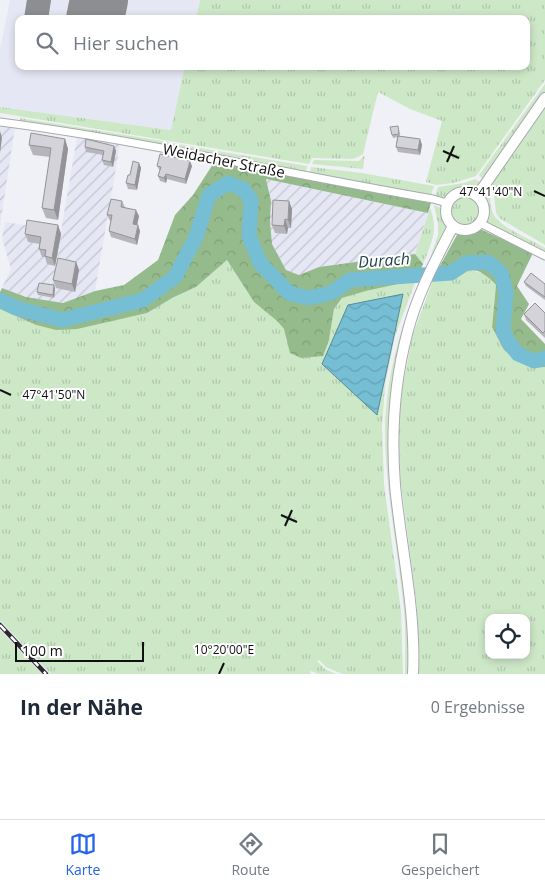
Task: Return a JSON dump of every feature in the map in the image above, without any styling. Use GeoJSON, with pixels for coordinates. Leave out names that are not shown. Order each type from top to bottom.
{"type":"FeatureCollection","features":[{"type":"Feature","properties":{"kind":"street"},"geometry":{"type":"LineString","coordinates":[[476,196],[545,98]]}},
{"type":"Feature","properties":{"kind":"street","name":"Weidacher Straße"},"geometry":{"type":"LineString","coordinates":[[0,122],[182,152],[447,203]]}},
{"type":"Feature","properties":{"kind":"street"},"geometry":{"type":"LineString","coordinates":[[460,192],[472,193],[476,196],[484,206],[480,223],[470,230],[453,226],[446,216],[447,203],[450,198],[460,192]]}},
{"type":"Feature","properties":{"kind":"street"},"geometry":{"type":"LineString","coordinates":[[480,223],[521,242],[545,256]]}},
{"type":"Feature","properties":{"kind":"street"},"geometry":{"type":"LineString","coordinates":[[413,674],[412,608],[395,485],[392,433],[396,390],[407,333],[424,285],[453,226]]}},
{"type":"Feature","properties":{"kind":"shaded area"},"geometry":{"type":"Polygon","coordinates":[[[10,0],[200,0],[197,15],[15,15],[15,70],[184,70],[172,130],[0,107],[0,49],[10,0]]]}},
{"type":"Feature","properties":{"kind":"shaded area"},"geometry":{"type":"Polygon","coordinates":[[[0,125],[15,127],[0,226],[0,125]]]}},
{"type":"Feature","properties":{"kind":"shaded area"},"geometry":{"type":"Polygon","coordinates":[[[77,137],[120,144],[95,291],[63,303],[26,297],[2,288],[11,269],[2,238],[5,222],[61,231],[77,137]]]}},
{"type":"Feature","properties":{"kind":"shaded area"},"geometry":{"type":"Polygon","coordinates":[[[266,179],[428,213],[415,254],[319,267],[299,275],[286,270],[272,244],[271,201],[266,179]]]}},
{"type":"Feature","properties":{"kind":"shaded area"},"geometry":{"type":"Polygon","coordinates":[[[0,620],[51,674],[42,674],[0,630],[0,620]]]}},
{"type":"Feature","properties":{"kind":"green space"},"geometry":{"type":"Polygon","coordinates":[[[200,0],[545,0],[545,80],[476,176],[453,183],[436,185],[426,182],[442,121],[410,109],[378,92],[363,154],[352,159],[312,158],[309,164],[0,113],[0,107],[171,130],[184,70],[530,70],[530,15],[197,15],[200,0]]]}},
{"type":"Feature","properties":{"kind":"green space"},"geometry":{"type":"Polygon","coordinates":[[[545,84],[545,92],[483,179],[479,175],[545,84]]]}},
{"type":"Feature","properties":{"kind":"green space"},"geometry":{"type":"Polygon","coordinates":[[[545,106],[545,245],[499,218],[496,213],[493,187],[490,184],[545,106]]]}},
{"type":"Feature","properties":{"kind":"green space"},"geometry":{"type":"Polygon","coordinates":[[[20,118],[169,142],[168,146],[20,122],[20,118]]]}},
{"type":"Feature","properties":{"kind":"green space"},"geometry":{"type":"Polygon","coordinates":[[[171,143],[307,166],[306,172],[170,147],[171,143]]]}},
{"type":"Feature","properties":{"kind":"green space"},"geometry":{"type":"Polygon","coordinates":[[[365,155],[363,169],[312,164],[314,160],[359,161],[365,155]]]}},
{"type":"Feature","properties":{"kind":"green space"},"geometry":{"type":"Polygon","coordinates":[[[215,161],[431,203],[428,213],[266,179],[271,201],[272,244],[286,270],[299,275],[319,267],[415,254],[423,264],[416,280],[342,298],[334,309],[329,340],[323,356],[301,358],[290,353],[284,329],[254,302],[227,260],[196,287],[172,298],[147,313],[77,329],[56,330],[36,325],[0,309],[0,292],[2,288],[26,297],[63,303],[95,291],[124,285],[158,260],[175,215],[193,195],[215,161]]]}},
{"type":"Feature","properties":{"kind":"green space"},"geometry":{"type":"Polygon","coordinates":[[[311,167],[362,173],[434,186],[431,195],[310,173],[311,167]]]}},
{"type":"Feature","properties":{"kind":"green space"},"geometry":{"type":"Polygon","coordinates":[[[475,179],[480,182],[474,190],[458,189],[445,199],[435,196],[438,187],[464,183],[475,179]]]}},
{"type":"Feature","properties":{"kind":"green space"},"geometry":{"type":"Polygon","coordinates":[[[488,188],[490,189],[492,210],[496,218],[508,228],[545,248],[545,252],[485,221],[487,208],[482,196],[488,188]]]}},
{"type":"Feature","properties":{"kind":"green space"},"geometry":{"type":"Polygon","coordinates":[[[465,196],[476,200],[480,211],[476,222],[465,226],[454,222],[450,211],[454,200],[465,196]]]}},
{"type":"Feature","properties":{"kind":"green space"},"geometry":{"type":"Polygon","coordinates":[[[434,205],[441,208],[442,221],[447,227],[432,256],[438,235],[434,205]]]}},
{"type":"Feature","properties":{"kind":"green space"},"geometry":{"type":"Polygon","coordinates":[[[430,208],[433,216],[434,230],[423,264],[415,254],[430,208]]]}},
{"type":"Feature","properties":{"kind":"green space"},"geometry":{"type":"Polygon","coordinates":[[[480,229],[533,253],[517,286],[529,304],[521,319],[545,344],[545,367],[535,368],[517,361],[504,350],[492,327],[496,285],[484,274],[473,270],[461,272],[446,279],[435,275],[458,233],[475,232],[480,229]]]}},
{"type":"Feature","properties":{"kind":"green space"},"geometry":{"type":"Polygon","coordinates":[[[227,260],[254,302],[284,329],[329,340],[334,309],[342,298],[416,280],[395,336],[385,385],[382,428],[384,484],[401,611],[403,674],[342,674],[326,667],[319,660],[317,661],[325,669],[336,674],[318,674],[311,671],[310,674],[51,674],[0,620],[0,309],[36,325],[56,330],[172,298],[196,287],[227,260]]]}},
{"type":"Feature","properties":{"kind":"green space"},"geometry":{"type":"Polygon","coordinates":[[[467,269],[485,274],[496,285],[492,327],[504,350],[517,361],[535,368],[545,367],[545,674],[418,674],[417,607],[401,484],[398,432],[402,389],[413,334],[435,275],[446,279],[467,269]]]}},
{"type":"Feature","properties":{"kind":"green space"},"geometry":{"type":"Polygon","coordinates":[[[419,282],[392,389],[408,610],[409,674],[405,674],[404,610],[389,497],[385,429],[388,391],[395,354],[419,282]]]}},
{"type":"Feature","properties":{"kind":"green space"},"geometry":{"type":"Polygon","coordinates":[[[0,630],[42,674],[0,674],[0,630]]]}},
{"type":"Feature","properties":{"kind":"water"},"geometry":{"type":"Polygon","coordinates":[[[403,294],[377,415],[322,364],[348,305],[403,294]]]}},
{"type":"Feature","properties":{"kind":"building"},"geometry":{"type":"Polygon","coordinates":[[[398,126],[399,134],[392,135],[390,127],[398,126]]]}},
{"type":"Feature","properties":{"kind":"building"},"geometry":{"type":"Polygon","coordinates":[[[31,133],[65,139],[54,210],[42,208],[51,148],[29,145],[31,133]]]}},
{"type":"Feature","properties":{"kind":"building"},"geometry":{"type":"Polygon","coordinates":[[[398,136],[420,139],[418,150],[396,147],[398,136]]]}},
{"type":"Feature","properties":{"kind":"building"},"geometry":{"type":"Polygon","coordinates":[[[86,139],[114,146],[111,162],[102,160],[104,151],[85,147],[86,139]]]}},
{"type":"Feature","properties":{"kind":"building"},"geometry":{"type":"Polygon","coordinates":[[[160,154],[190,161],[185,179],[166,174],[164,178],[158,176],[161,167],[157,166],[160,154]]]}},
{"type":"Feature","properties":{"kind":"building"},"geometry":{"type":"Polygon","coordinates":[[[133,161],[139,163],[135,185],[126,183],[133,161]]]}},
{"type":"Feature","properties":{"kind":"building"},"geometry":{"type":"Polygon","coordinates":[[[111,199],[122,201],[121,207],[136,210],[133,224],[138,225],[135,239],[109,231],[112,215],[107,215],[111,199]]]}},
{"type":"Feature","properties":{"kind":"building"},"geometry":{"type":"Polygon","coordinates":[[[273,200],[289,201],[288,220],[285,219],[284,226],[272,225],[273,200]]]}},
{"type":"Feature","properties":{"kind":"building"},"geometry":{"type":"Polygon","coordinates":[[[27,220],[58,225],[52,258],[45,256],[46,250],[39,249],[41,237],[25,234],[27,220]]]}},
{"type":"Feature","properties":{"kind":"building"},"geometry":{"type":"Polygon","coordinates":[[[58,258],[76,262],[72,284],[53,280],[58,258]]]}},
{"type":"Feature","properties":{"kind":"building"},"geometry":{"type":"Polygon","coordinates":[[[531,273],[545,284],[545,297],[524,282],[531,273]]]}},
{"type":"Feature","properties":{"kind":"building"},"geometry":{"type":"Polygon","coordinates":[[[39,283],[54,285],[53,295],[37,292],[39,283]]]}},
{"type":"Feature","properties":{"kind":"building"},"geometry":{"type":"Polygon","coordinates":[[[535,303],[545,313],[545,331],[543,333],[524,314],[535,303]]]}},
{"type":"Feature","properties":{"kind":"waterway","name":"Durach"},"geometry":{"type":"LineString","coordinates":[[0,300],[16,308],[62,320],[143,300],[175,277],[196,237],[209,195],[228,183],[243,189],[251,200],[249,236],[260,263],[289,293],[308,298],[331,293],[350,280],[451,273],[466,263],[488,262],[501,273],[506,292],[503,331],[509,343],[518,354],[534,361],[545,358]]}},
{"type":"Feature","properties":{"kind":"taxiway"},"geometry":{"type":"LineString","coordinates":[[37,15],[39,0]]}},
{"type":"Feature","properties":{"kind":"runway"},"geometry":{"type":"LineString","coordinates":[[96,15],[99,0]]}},
{"type":"Feature","properties":{"kind":"railway"},"geometry":{"type":"LineString","coordinates":[[0,625],[46,674]]}}]}
